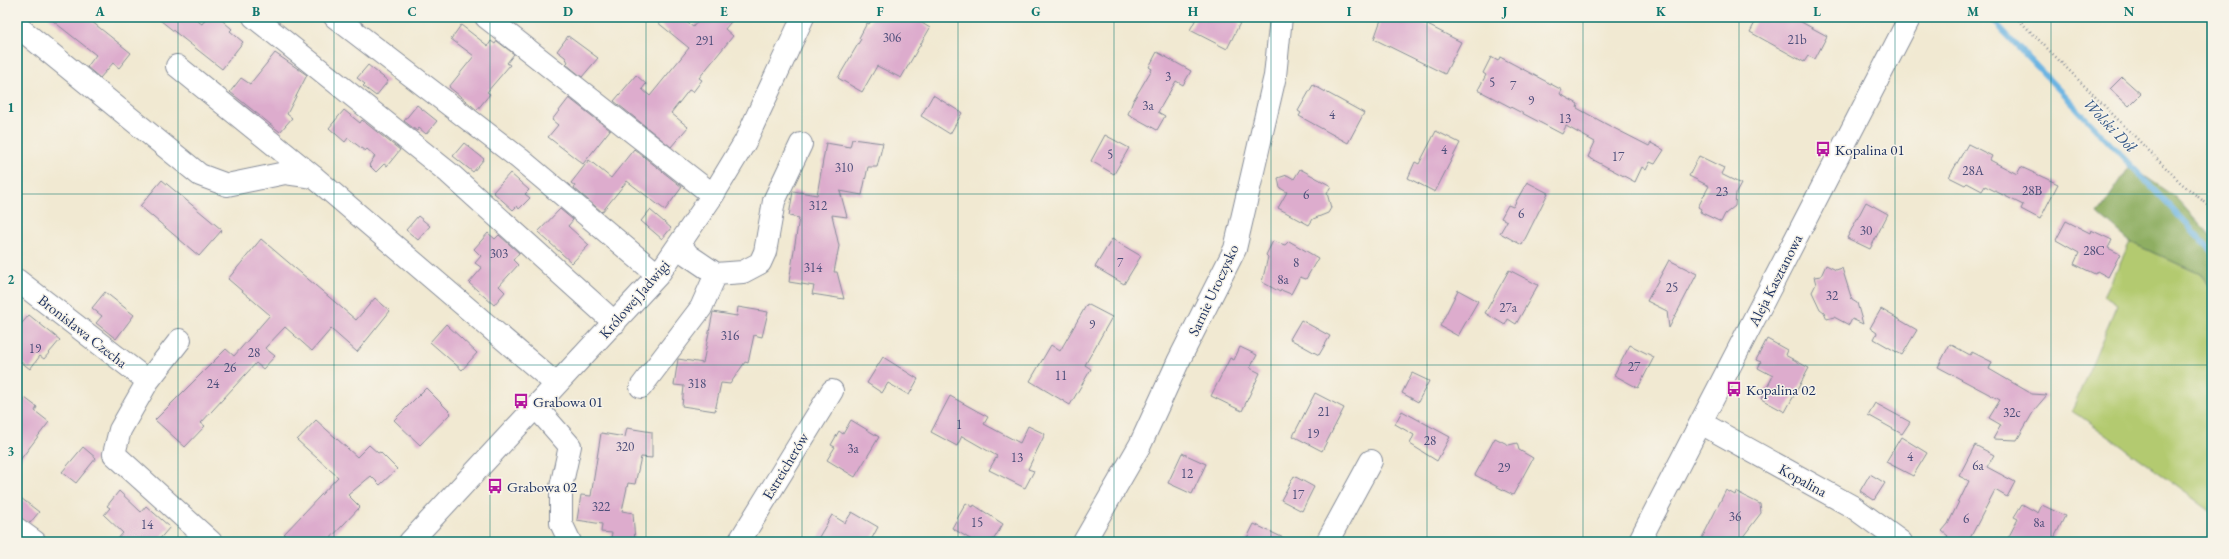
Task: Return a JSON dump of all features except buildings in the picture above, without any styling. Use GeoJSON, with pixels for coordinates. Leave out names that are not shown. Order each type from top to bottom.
{"type":"FeatureCollection","features":[{"type":"Feature","properties":{"kind":"street"},"geometry":{"type":"LineString","coordinates":[[254,17],[449,173],[615,322]]}},
{"type":"Feature","properties":{"kind":"street"},"geometry":{"type":"LineString","coordinates":[[335,17],[520,159],[658,275]]}},
{"type":"Feature","properties":{"kind":"street"},"geometry":{"type":"LineString","coordinates":[[486,17],[713,195]]}},
{"type":"Feature","properties":{"kind":"street","name":"Królowej Jadwigi"},"geometry":{"type":"LineString","coordinates":[[410,542],[658,275],[713,195],[745,142],[803,17]]}},
{"type":"Feature","properties":{"kind":"street","name":"Sarnie Uroczysko"},"geometry":{"type":"LineString","coordinates":[[1084,542],[1140,445],[1178,362],[1235,249],[1275,76],[1281,17]]}},
{"type":"Feature","properties":{"kind":"street","name":"Aleja Kasztanowa"},"geometry":{"type":"LineString","coordinates":[[1639,542],[1910,17]]}},
{"type":"Feature","properties":{"kind":"street"},"geometry":{"type":"LineString","coordinates":[[17,26],[200,175],[227,185],[285,173],[314,177]]}},
{"type":"Feature","properties":{"kind":"street"},"geometry":{"type":"LineString","coordinates":[[177,66],[314,177],[556,384]]}},
{"type":"Feature","properties":{"kind":"street"},"geometry":{"type":"LineString","coordinates":[[680,244],[688,255],[716,274],[743,272],[760,263],[764,252],[774,200],[801,144]]}},
{"type":"Feature","properties":{"kind":"street"},"geometry":{"type":"LineString","coordinates":[[641,387],[702,308],[716,274]]}},
{"type":"Feature","properties":{"kind":"street","name":"Bronisława Czecha"},"geometry":{"type":"LineString","coordinates":[[17,280],[148,381]]}},
{"type":"Feature","properties":{"kind":"street"},"geometry":{"type":"LineString","coordinates":[[180,340],[148,381],[120,430],[114,454],[211,542]]}},
{"type":"Feature","properties":{"kind":"street","name":"Estreicherów"},"geometry":{"type":"LineString","coordinates":[[739,542],[832,390]]}},
{"type":"Feature","properties":{"kind":"street"},"geometry":{"type":"LineString","coordinates":[[535,406],[570,446],[561,487],[561,523],[570,542]]}},
{"type":"Feature","properties":{"kind":"street","name":"Kopalina"},"geometry":{"type":"LineString","coordinates":[[1701,423],[1853,507],[1900,542]]}},
{"type":"Feature","properties":{"kind":"street"},"geometry":{"type":"LineString","coordinates":[[1327,542],[1372,461]]}},
{"type":"Feature","properties":{"kind":"street"},"geometry":{"type":"LineString","coordinates":[[17,529],[34,542]]}},
{"type":"Feature","properties":{"kind":"path"},"geometry":{"type":"LineString","coordinates":[[2016,17],[2181,183],[2207,204],[2212,210]]}},
{"type":"Feature","properties":{"kind":"path"},"geometry":{"type":"LineString","coordinates":[[2207,204],[2212,206]]}},
{"type":"Feature","properties":{"kind":"green space"},"geometry":{"type":"Polygon","coordinates":[[[2130,166],[2175,197],[2212,237],[2212,289],[2200,274],[2130,242],[2098,214],[2130,166]]]}},
{"type":"Feature","properties":{"kind":"green space"},"geometry":{"type":"Polygon","coordinates":[[[2130,242],[2200,274],[2212,289],[2212,512],[2072,410],[2117,305],[2104,296],[2130,242]]]}},
{"type":"Feature","properties":{"kind":"waterway","name":"Wolski Dół"},"geometry":{"type":"LineString","coordinates":[[1990,17],[2212,251]]}},
{"type":"Feature","properties":{"kind":"place","name":"Kopalina 01"},"geometry":{"type":"Point","coordinates":[1823,149]}},
{"type":"Feature","properties":{"kind":"place","name":"Kopalina 02"},"geometry":{"type":"Point","coordinates":[1734,389]}},
{"type":"Feature","properties":{"kind":"place","name":"Grabowa 01"},"geometry":{"type":"Point","coordinates":[521,401]}},
{"type":"Feature","properties":{"kind":"place","name":"Grabowa 02"},"geometry":{"type":"Point","coordinates":[495,486]}}]}
